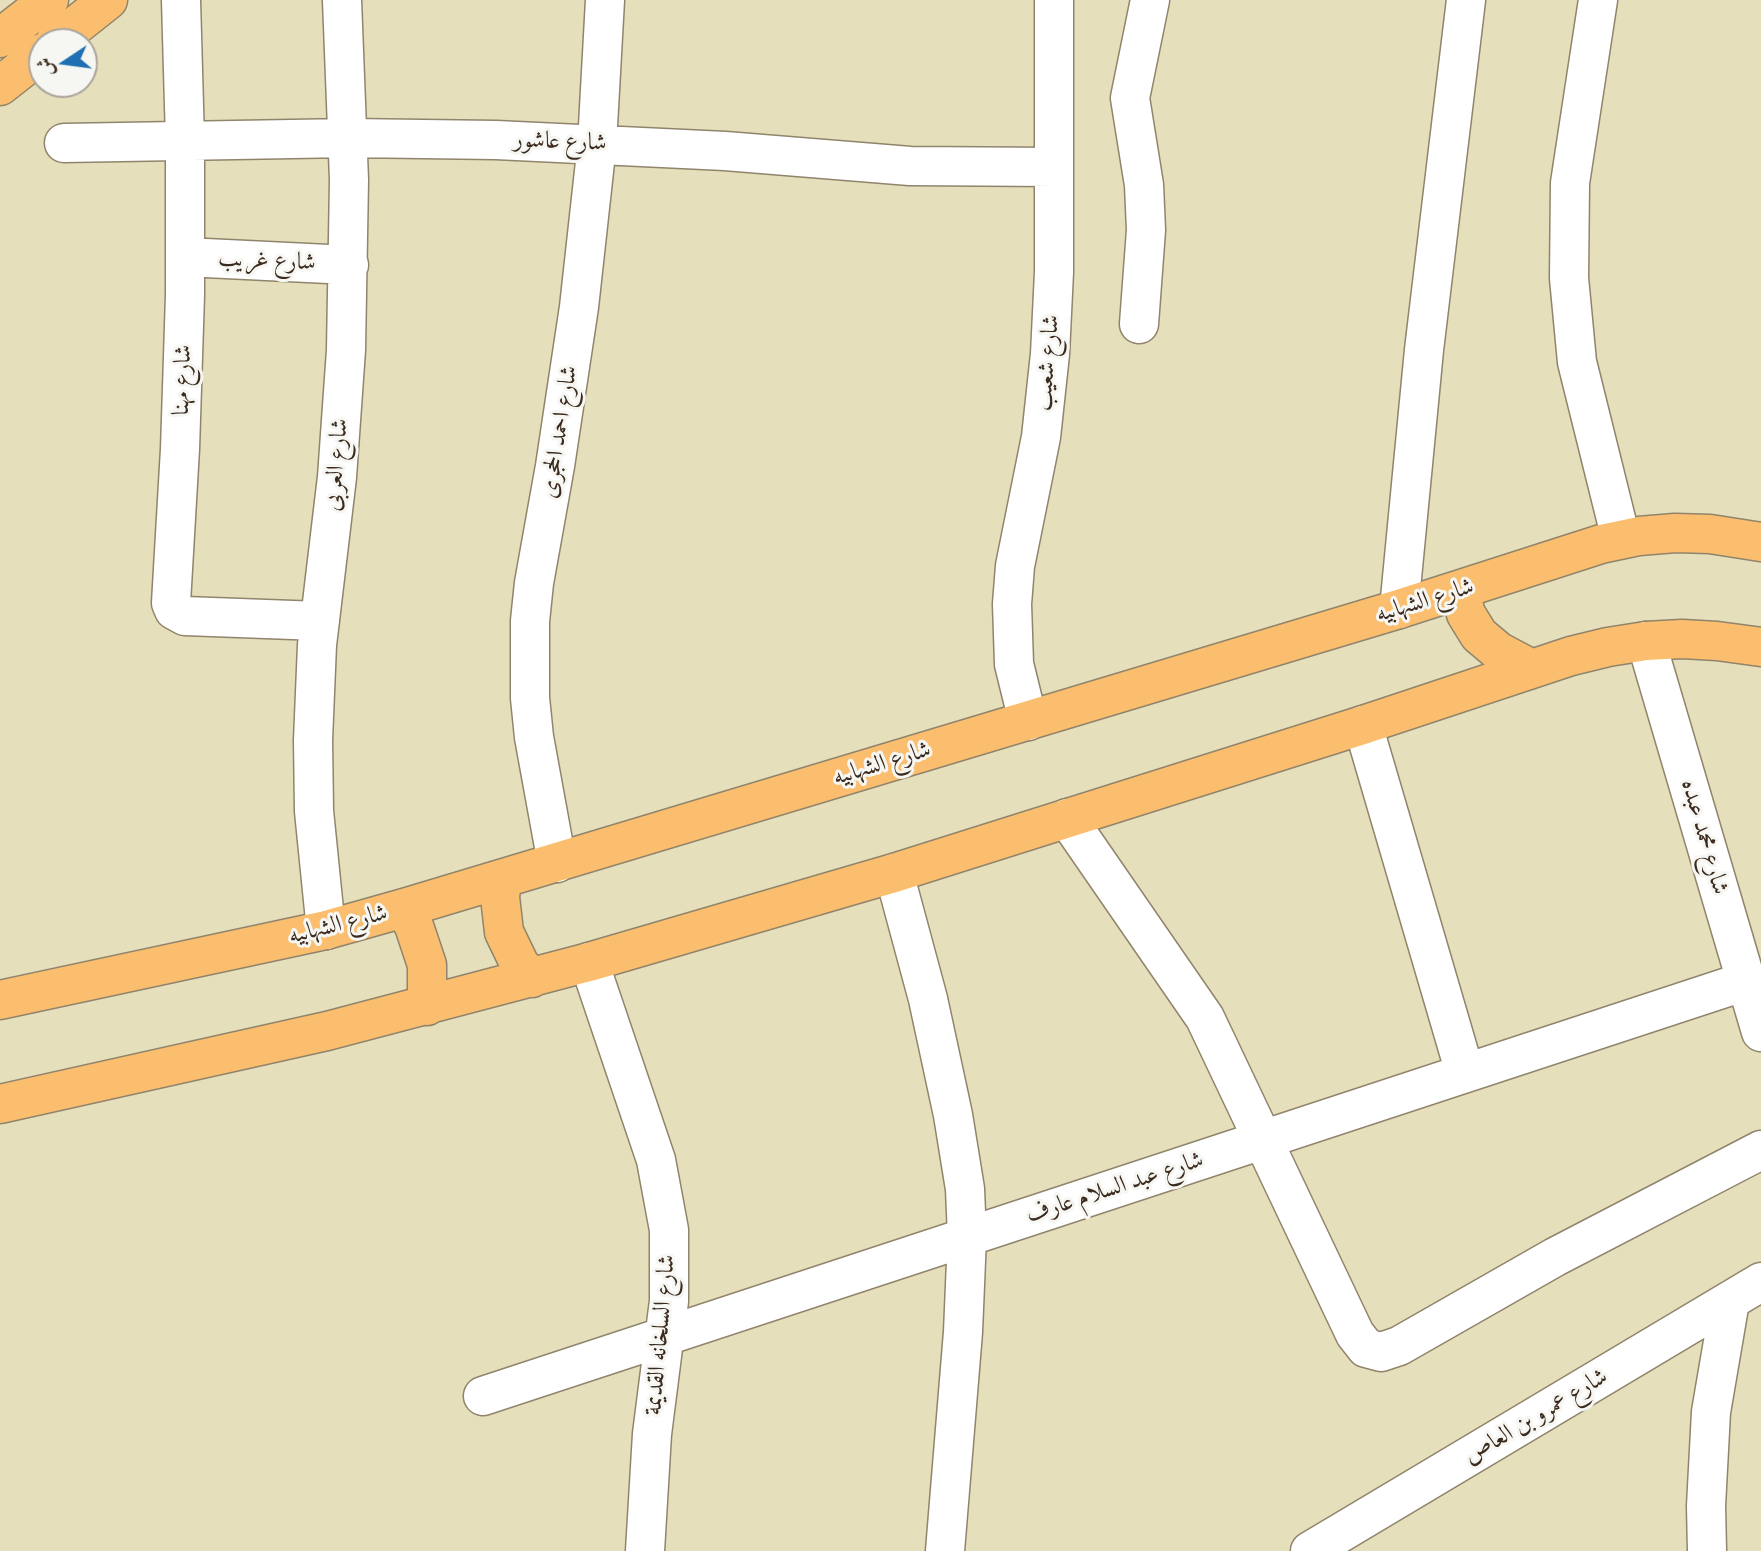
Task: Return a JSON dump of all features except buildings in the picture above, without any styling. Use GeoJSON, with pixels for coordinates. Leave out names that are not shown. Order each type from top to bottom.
{"type":"FeatureCollection","features":[{"type":"Feature","properties":{"kind":"main road"},"geometry":{"type":"LineString","coordinates":[[0,38],[49,0]]}},
{"type":"Feature","properties":{"kind":"main road"},"geometry":{"type":"LineString","coordinates":[[73,28],[108,0]]}},
{"type":"Feature","properties":{"kind":"main road"},"geometry":{"type":"LineString","coordinates":[[0,86],[28,63]]}},
{"type":"Feature","properties":{"kind":"main road","name":"شارع الشهابيه"},"geometry":{"type":"LineString","coordinates":[[0,1000],[326,930],[404,908],[1460,591],[1621,539],[1693,533],[1761,542]]}},
{"type":"Feature","properties":{"kind":"main road"},"geometry":{"type":"LineString","coordinates":[[1460,591],[1466,614],[1479,635],[1497,651],[1531,668]]}},
{"type":"Feature","properties":{"kind":"main road"},"geometry":{"type":"LineString","coordinates":[[0,1104],[222,1056],[427,1006],[589,962],[894,873],[1363,725],[1531,668],[1608,647],[1646,641],[1717,641],[1761,648]]}},
{"type":"Feature","properties":{"kind":"main road"},"geometry":{"type":"LineString","coordinates":[[502,880],[501,915],[504,932],[520,965],[532,978]]}},
{"type":"Feature","properties":{"kind":"main road"},"geometry":{"type":"LineString","coordinates":[[404,908],[422,945],[427,965],[427,1006]]}},
{"type":"Feature","properties":{"kind":"street","name":"شارع مهنا"},"geometry":{"type":"LineString","coordinates":[[180,0],[185,141],[185,257],[182,398],[172,607],[185,616],[320,621]]}},
{"type":"Feature","properties":{"kind":"street","name":"شارع العربى"},"geometry":{"type":"LineString","coordinates":[[326,930],[317,859],[313,764],[314,692],[337,477],[349,265],[349,138],[342,0]]}},
{"type":"Feature","properties":{"kind":"street","name":"شارع احمد الحجرى"},"geometry":{"type":"LineString","coordinates":[[557,863],[534,737],[529,673],[530,621],[534,583],[568,387],[597,144],[605,0]]}},
{"type":"Feature","properties":{"kind":"street","name":"شارع شعيب"},"geometry":{"type":"LineString","coordinates":[[1028,721],[1012,644],[1013,585],[1041,437],[1048,382],[1054,285],[1054,0]]}},
{"type":"Feature","properties":{"kind":"street"},"geometry":{"type":"LineString","coordinates":[[1139,324],[1146,230],[1144,185],[1130,98],[1150,0]]}},
{"type":"Feature","properties":{"kind":"street"},"geometry":{"type":"LineString","coordinates":[[1399,609],[1424,350],[1466,0]]}},
{"type":"Feature","properties":{"kind":"street"},"geometry":{"type":"LineString","coordinates":[[1598,0],[1570,183],[1569,278],[1577,362],[1621,539]]}},
{"type":"Feature","properties":{"kind":"street","name":"شارع عاشور"},"geometry":{"type":"LineString","coordinates":[[64,143],[349,138],[597,144],[725,151],[920,167],[1054,167]]}},
{"type":"Feature","properties":{"kind":"street","name":"شارع غريب"},"geometry":{"type":"LineString","coordinates":[[185,257],[349,265]]}},
{"type":"Feature","properties":{"kind":"street","name":"شارع محمد عبده"},"geometry":{"type":"LineString","coordinates":[[1646,641],[1761,1032]]}},
{"type":"Feature","properties":{"kind":"street"},"geometry":{"type":"LineString","coordinates":[[1363,725],[1465,1073]]}},
{"type":"Feature","properties":{"kind":"street"},"geometry":{"type":"LineString","coordinates":[[1068,818],[1205,1018],[1355,1335],[1366,1348],[1381,1352],[1399,1346],[1555,1256],[1761,1150]]}},
{"type":"Feature","properties":{"kind":"street"},"geometry":{"type":"LineString","coordinates":[[894,873],[928,999],[953,1115],[965,1189],[967,1237],[963,1332],[945,1551]]}},
{"type":"Feature","properties":{"kind":"street","name":"شارع السلخانه القديمة"},"geometry":{"type":"LineString","coordinates":[[589,962],[656,1160],[664,1195],[671,1265],[653,1424],[645,1551]]}},
{"type":"Feature","properties":{"kind":"street","name":"شارع عبد السلام عارف"},"geometry":{"type":"LineString","coordinates":[[483,1396],[1746,981]]}},
{"type":"Feature","properties":{"kind":"street"},"geometry":{"type":"LineString","coordinates":[[1707,1551],[1706,1506],[1712,1412],[1746,1292]]}},
{"type":"Feature","properties":{"kind":"street","name":"شارع عمرو بن العاص"},"geometry":{"type":"LineString","coordinates":[[1330,1546],[1746,1292]]}}]}
